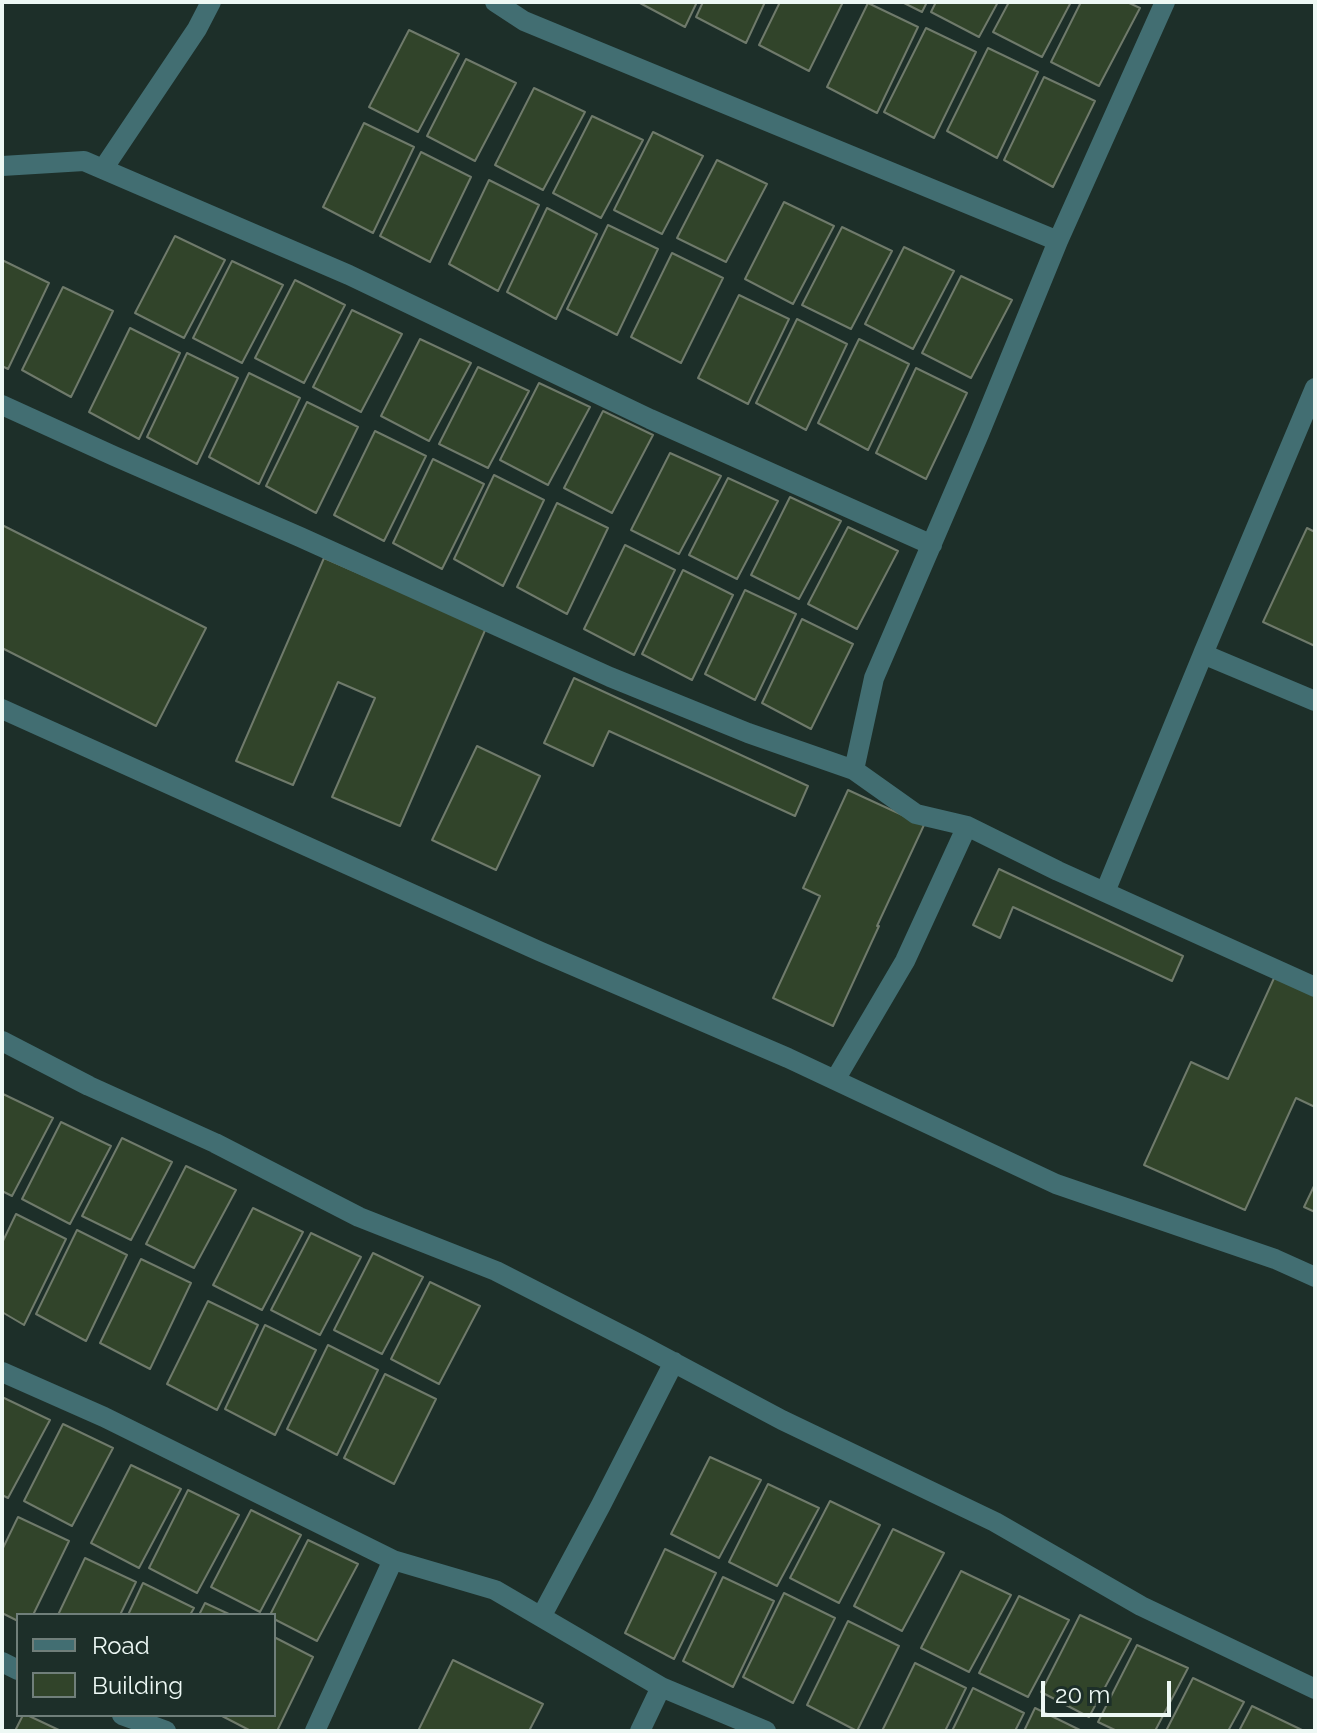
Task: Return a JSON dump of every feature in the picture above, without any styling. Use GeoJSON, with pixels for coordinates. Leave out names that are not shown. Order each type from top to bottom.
{"type":"FeatureCollection","features":[{"type":"Feature","properties":{"kind":"street"},"geometry":{"type":"LineString","coordinates":[[103,169],[197,29],[211,2]]}},
{"type":"Feature","properties":{"kind":"street"},"geometry":{"type":"LineString","coordinates":[[495,2],[524,21],[1058,241]]}},
{"type":"Feature","properties":{"kind":"street"},"geometry":{"type":"LineString","coordinates":[[854,770],[874,678],[1058,241],[1165,2]]}},
{"type":"Feature","properties":{"kind":"street"},"geometry":{"type":"LineString","coordinates":[[2,166],[84,161],[349,275],[650,419],[932,545]]}},
{"type":"Feature","properties":{"kind":"street"},"geometry":{"type":"LineString","coordinates":[[1105,892],[1315,388]]}},
{"type":"Feature","properties":{"kind":"street"},"geometry":{"type":"LineString","coordinates":[[2,405],[610,677],[748,733],[854,770],[916,814],[967,826],[1315,987]]}},
{"type":"Feature","properties":{"kind":"street"},"geometry":{"type":"LineString","coordinates":[[1203,654],[1315,701]]}},
{"type":"Feature","properties":{"kind":"street"},"geometry":{"type":"LineString","coordinates":[[2,709],[539,951],[788,1058],[1056,1184],[1275,1259],[1315,1277]]}},
{"type":"Feature","properties":{"kind":"street"},"geometry":{"type":"LineString","coordinates":[[835,1080],[905,961],[967,826]]}},
{"type":"Feature","properties":{"kind":"street"},"geometry":{"type":"LineString","coordinates":[[2,1041],[89,1086],[215,1143],[359,1217],[496,1271],[782,1420],[995,1522],[1141,1606],[1315,1689]]}},
{"type":"Feature","properties":{"kind":"street"},"geometry":{"type":"LineString","coordinates":[[541,1617],[674,1362]]}},
{"type":"Feature","properties":{"kind":"street"},"geometry":{"type":"LineString","coordinates":[[2,1372],[104,1417],[393,1560],[495,1590],[661,1687],[766,1731]]}},
{"type":"Feature","properties":{"kind":"street"},"geometry":{"type":"LineString","coordinates":[[315,1731],[393,1560]]}},
{"type":"Feature","properties":{"kind":"street"},"geometry":{"type":"LineString","coordinates":[[640,1731],[661,1687]]}},
{"type":"Feature","properties":{"kind":"street"},"geometry":{"type":"LineString","coordinates":[[128,1717],[166,1731]]}},
{"type":"Feature","properties":{"kind":"building"},"geometry":{"type":"Polygon","coordinates":[[[638,2],[697,2],[685,27],[638,2]]]}},
{"type":"Feature","properties":{"kind":"building"},"geometry":{"type":"Polygon","coordinates":[[[703,2],[765,2],[746,43],[696,17],[703,2]]]}},
{"type":"Feature","properties":{"kind":"building"},"geometry":{"type":"Polygon","coordinates":[[[780,2],[843,2],[809,71],[759,45],[780,2]]]}},
{"type":"Feature","properties":{"kind":"building"},"geometry":{"type":"Polygon","coordinates":[[[902,2],[927,2],[922,12],[902,2]]]}},
{"type":"Feature","properties":{"kind":"building"},"geometry":{"type":"Polygon","coordinates":[[[936,2],[998,2],[979,37],[931,12],[936,2]]]}},
{"type":"Feature","properties":{"kind":"building"},"geometry":{"type":"Polygon","coordinates":[[[1009,2],[1071,2],[1042,57],[993,32],[1009,2]]]}},
{"type":"Feature","properties":{"kind":"building"},"geometry":{"type":"Polygon","coordinates":[[[1081,2],[1127,2],[1140,8],[1099,86],[1051,62],[1081,2]]]}},
{"type":"Feature","properties":{"kind":"building"},"geometry":{"type":"Polygon","coordinates":[[[868,3],[918,27],[877,113],[827,87],[868,3]]]}},
{"type":"Feature","properties":{"kind":"building"},"geometry":{"type":"Polygon","coordinates":[[[926,28],[976,52],[934,138],[884,112],[926,28]]]}},
{"type":"Feature","properties":{"kind":"building"},"geometry":{"type":"Polygon","coordinates":[[[409,30],[459,54],[418,132],[369,107],[409,30]]]}},
{"type":"Feature","properties":{"kind":"building"},"geometry":{"type":"Polygon","coordinates":[[[988,48],[1038,72],[997,158],[947,131],[988,48]]]}},
{"type":"Feature","properties":{"kind":"building"},"geometry":{"type":"Polygon","coordinates":[[[466,59],[516,83],[475,161],[427,136],[466,59]]]}},
{"type":"Feature","properties":{"kind":"building"},"geometry":{"type":"Polygon","coordinates":[[[1044,77],[1095,101],[1053,187],[1004,160],[1044,77]]]}},
{"type":"Feature","properties":{"kind":"building"},"geometry":{"type":"Polygon","coordinates":[[[534,88],[585,112],[543,190],[495,165],[534,88]]]}},
{"type":"Feature","properties":{"kind":"building"},"geometry":{"type":"Polygon","coordinates":[[[592,116],[643,140],[601,218],[553,193],[592,116]]]}},
{"type":"Feature","properties":{"kind":"building"},"geometry":{"type":"Polygon","coordinates":[[[364,123],[414,147],[373,233],[323,207],[364,123]]]}},
{"type":"Feature","properties":{"kind":"building"},"geometry":{"type":"Polygon","coordinates":[[[653,132],[703,156],[662,234],[614,210],[653,132]]]}},
{"type":"Feature","properties":{"kind":"building"},"geometry":{"type":"Polygon","coordinates":[[[421,152],[471,177],[430,262],[380,236],[421,152]]]}},
{"type":"Feature","properties":{"kind":"building"},"geometry":{"type":"Polygon","coordinates":[[[717,160],[767,184],[726,262],[677,238],[717,160]]]}},
{"type":"Feature","properties":{"kind":"building"},"geometry":{"type":"Polygon","coordinates":[[[489,180],[539,205],[498,291],[449,264],[489,180]]]}},
{"type":"Feature","properties":{"kind":"building"},"geometry":{"type":"Polygon","coordinates":[[[784,202],[834,226],[793,304],[745,279],[784,202]]]}},
{"type":"Feature","properties":{"kind":"building"},"geometry":{"type":"Polygon","coordinates":[[[547,208],[597,234],[556,319],[507,292],[547,208]]]}},
{"type":"Feature","properties":{"kind":"building"},"geometry":{"type":"Polygon","coordinates":[[[608,225],[658,249],[617,335],[567,309],[608,225]]]}},
{"type":"Feature","properties":{"kind":"building"},"geometry":{"type":"Polygon","coordinates":[[[842,227],[892,251],[851,329],[802,305],[842,227]]]}},
{"type":"Feature","properties":{"kind":"building"},"geometry":{"type":"Polygon","coordinates":[[[175,236],[225,260],[184,338],[135,313],[175,236]]]}},
{"type":"Feature","properties":{"kind":"building"},"geometry":{"type":"Polygon","coordinates":[[[904,247],[954,271],[913,349],[865,324],[904,247]]]}},
{"type":"Feature","properties":{"kind":"building"},"geometry":{"type":"Polygon","coordinates":[[[672,253],[723,278],[681,363],[631,337],[672,253]]]}},
{"type":"Feature","properties":{"kind":"building"},"geometry":{"type":"Polygon","coordinates":[[[2,260],[49,283],[8,369],[2,366],[2,260]]]}},
{"type":"Feature","properties":{"kind":"building"},"geometry":{"type":"Polygon","coordinates":[[[232,261],[283,285],[242,363],[193,338],[232,261]]]}},
{"type":"Feature","properties":{"kind":"building"},"geometry":{"type":"Polygon","coordinates":[[[961,276],[1012,300],[971,378],[922,353],[961,276]]]}},
{"type":"Feature","properties":{"kind":"building"},"geometry":{"type":"Polygon","coordinates":[[[295,280],[345,305],[304,383],[255,358],[295,280]]]}},
{"type":"Feature","properties":{"kind":"building"},"geometry":{"type":"Polygon","coordinates":[[[63,287],[113,311],[71,397],[22,370],[63,287]]]}},
{"type":"Feature","properties":{"kind":"building"},"geometry":{"type":"Polygon","coordinates":[[[739,295],[789,319],[748,404],[698,378],[739,295]]]}},
{"type":"Feature","properties":{"kind":"building"},"geometry":{"type":"Polygon","coordinates":[[[352,310],[402,334],[361,412],[313,387],[352,310]]]}},
{"type":"Feature","properties":{"kind":"building"},"geometry":{"type":"Polygon","coordinates":[[[797,319],[847,344],[806,430],[756,403],[797,319]]]}},
{"type":"Feature","properties":{"kind":"building"},"geometry":{"type":"Polygon","coordinates":[[[130,328],[180,353],[139,439],[89,412],[130,328]]]}},
{"type":"Feature","properties":{"kind":"building"},"geometry":{"type":"Polygon","coordinates":[[[420,339],[471,363],[429,441],[381,416],[420,339]]]}},
{"type":"Feature","properties":{"kind":"building"},"geometry":{"type":"Polygon","coordinates":[[[859,339],[909,364],[868,450],[818,423],[859,339]]]}},
{"type":"Feature","properties":{"kind":"building"},"geometry":{"type":"Polygon","coordinates":[[[187,353],[238,378],[197,464],[147,437],[187,353]]]}},
{"type":"Feature","properties":{"kind":"building"},"geometry":{"type":"Polygon","coordinates":[[[478,367],[529,391],[488,468],[439,444],[478,367]]]}},
{"type":"Feature","properties":{"kind":"building"},"geometry":{"type":"Polygon","coordinates":[[[916,368],[967,393],[926,479],[876,453],[916,368]]]}},
{"type":"Feature","properties":{"kind":"building"},"geometry":{"type":"Polygon","coordinates":[[[249,373],[300,398],[259,484],[209,457],[249,373]]]}},
{"type":"Feature","properties":{"kind":"building"},"geometry":{"type":"Polygon","coordinates":[[[539,383],[590,407],[548,485],[500,460],[539,383]]]}},
{"type":"Feature","properties":{"kind":"building"},"geometry":{"type":"Polygon","coordinates":[[[307,402],[358,427],[316,513],[266,486],[307,402]]]}},
{"type":"Feature","properties":{"kind":"building"},"geometry":{"type":"Polygon","coordinates":[[[603,411],[653,435],[612,513],[564,488],[603,411]]]}},
{"type":"Feature","properties":{"kind":"building"},"geometry":{"type":"Polygon","coordinates":[[[375,431],[426,456],[384,541],[334,515],[375,431]]]}},
{"type":"Feature","properties":{"kind":"building"},"geometry":{"type":"Polygon","coordinates":[[[670,453],[721,476],[679,554],[631,530],[670,453]]]}},
{"type":"Feature","properties":{"kind":"building"},"geometry":{"type":"Polygon","coordinates":[[[433,459],[484,484],[442,569],[393,543],[433,459]]]}},
{"type":"Feature","properties":{"kind":"building"},"geometry":{"type":"Polygon","coordinates":[[[494,475],[544,500],[503,586],[454,559],[494,475]]]}},
{"type":"Feature","properties":{"kind":"building"},"geometry":{"type":"Polygon","coordinates":[[[728,478],[778,501],[737,579],[689,555],[728,478]]]}},
{"type":"Feature","properties":{"kind":"building"},"geometry":{"type":"Polygon","coordinates":[[[790,497],[841,521],[799,599],[751,575],[790,497]]]}},
{"type":"Feature","properties":{"kind":"building"},"geometry":{"type":"Polygon","coordinates":[[[557,503],[608,528],[567,614],[517,587],[557,503]]]}},
{"type":"Feature","properties":{"kind":"building"},"geometry":{"type":"Polygon","coordinates":[[[2,525],[206,628],[156,726],[2,648],[2,525]]]}},
{"type":"Feature","properties":{"kind":"building"},"geometry":{"type":"Polygon","coordinates":[[[848,527],[898,551],[857,629],[808,604],[848,527]]]}},
{"type":"Feature","properties":{"kind":"building"},"geometry":{"type":"Polygon","coordinates":[[[1307,528],[1315,532],[1315,646],[1263,622],[1307,528]]]}},
{"type":"Feature","properties":{"kind":"building"},"geometry":{"type":"Polygon","coordinates":[[[625,545],[675,570],[634,655],[584,629],[625,545]]]}},
{"type":"Feature","properties":{"kind":"building"},"geometry":{"type":"Polygon","coordinates":[[[324,558],[486,628],[400,826],[332,797],[375,698],[338,682],[293,785],[236,761],[324,558]]]}},
{"type":"Feature","properties":{"kind":"building"},"geometry":{"type":"Polygon","coordinates":[[[683,570],[733,595],[692,680],[642,654],[683,570]]]}},
{"type":"Feature","properties":{"kind":"building"},"geometry":{"type":"Polygon","coordinates":[[[745,590],[796,614],[755,700],[705,674],[745,590]]]}},
{"type":"Feature","properties":{"kind":"building"},"geometry":{"type":"Polygon","coordinates":[[[802,619],[853,644],[811,729],[762,703],[802,619]]]}},
{"type":"Feature","properties":{"kind":"building"},"geometry":{"type":"Polygon","coordinates":[[[574,678],[808,786],[795,816],[609,731],[593,766],[544,743],[574,678]]]}},
{"type":"Feature","properties":{"kind":"building"},"geometry":{"type":"Polygon","coordinates":[[[477,746],[540,776],[496,870],[432,840],[477,746]]]}},
{"type":"Feature","properties":{"kind":"building"},"geometry":{"type":"Polygon","coordinates":[[[848,790],[924,825],[833,1026],[773,998],[820,896],[803,888],[848,790]]]}},
{"type":"Feature","properties":{"kind":"building"},"geometry":{"type":"Polygon","coordinates":[[[999,869],[1183,956],[1172,981],[1013,907],[1000,938],[973,925],[999,869]]]}},
{"type":"Feature","properties":{"kind":"building"},"geometry":{"type":"Polygon","coordinates":[[[1275,976],[1315,994],[1315,1107],[1296,1098],[1245,1210],[1144,1165],[1191,1062],[1228,1079],[1275,976]]]}},
{"type":"Feature","properties":{"kind":"building"},"geometry":{"type":"Polygon","coordinates":[[[3,1094],[53,1118],[12,1196],[2,1191],[3,1094]]]}},
{"type":"Feature","properties":{"kind":"building"},"geometry":{"type":"Polygon","coordinates":[[[61,1122],[111,1146],[70,1224],[22,1199],[61,1122]]]}},
{"type":"Feature","properties":{"kind":"building"},"geometry":{"type":"Polygon","coordinates":[[[122,1138],[172,1162],[131,1240],[82,1216],[122,1138]]]}},
{"type":"Feature","properties":{"kind":"building"},"geometry":{"type":"Polygon","coordinates":[[[186,1166],[236,1190],[194,1268],[146,1244],[186,1166]]]}},
{"type":"Feature","properties":{"kind":"building"},"geometry":{"type":"Polygon","coordinates":[[[1315,1184],[1315,1212],[1304,1207],[1315,1184]]]}},
{"type":"Feature","properties":{"kind":"building"},"geometry":{"type":"Polygon","coordinates":[[[253,1208],[303,1232],[262,1310],[213,1285],[253,1208]]]}},
{"type":"Feature","properties":{"kind":"building"},"geometry":{"type":"Polygon","coordinates":[[[16,1214],[66,1239],[24,1325],[2,1312],[2,1243],[16,1214]]]}},
{"type":"Feature","properties":{"kind":"building"},"geometry":{"type":"Polygon","coordinates":[[[77,1230],[127,1255],[86,1341],[36,1314],[77,1230]]]}},
{"type":"Feature","properties":{"kind":"building"},"geometry":{"type":"Polygon","coordinates":[[[311,1233],[361,1257],[320,1335],[271,1310],[311,1233]]]}},
{"type":"Feature","properties":{"kind":"building"},"geometry":{"type":"Polygon","coordinates":[[[373,1253],[423,1277],[382,1354],[334,1330],[373,1253]]]}},
{"type":"Feature","properties":{"kind":"building"},"geometry":{"type":"Polygon","coordinates":[[[141,1259],[191,1283],[150,1369],[100,1343],[141,1259]]]}},
{"type":"Feature","properties":{"kind":"building"},"geometry":{"type":"Polygon","coordinates":[[[430,1282],[480,1306],[439,1384],[391,1359],[430,1282]]]}},
{"type":"Feature","properties":{"kind":"building"},"geometry":{"type":"Polygon","coordinates":[[[208,1301],[258,1325],[217,1410],[167,1384],[208,1301]]]}},
{"type":"Feature","properties":{"kind":"building"},"geometry":{"type":"Polygon","coordinates":[[[265,1325],[316,1350],[275,1435],[225,1409],[265,1325]]]}},
{"type":"Feature","properties":{"kind":"building"},"geometry":{"type":"Polygon","coordinates":[[[328,1345],[378,1370],[337,1455],[287,1429],[328,1345]]]}},
{"type":"Feature","properties":{"kind":"building"},"geometry":{"type":"Polygon","coordinates":[[[385,1374],[436,1399],[394,1484],[344,1458],[385,1374]]]}},
{"type":"Feature","properties":{"kind":"building"},"geometry":{"type":"Polygon","coordinates":[[[2,1397],[50,1420],[8,1498],[2,1495],[2,1397]]]}},
{"type":"Feature","properties":{"kind":"building"},"geometry":{"type":"Polygon","coordinates":[[[63,1424],[113,1448],[72,1526],[24,1501],[63,1424]]]}},
{"type":"Feature","properties":{"kind":"building"},"geometry":{"type":"Polygon","coordinates":[[[710,1457],[761,1480],[719,1558],[671,1534],[710,1457]]]}},
{"type":"Feature","properties":{"kind":"building"},"geometry":{"type":"Polygon","coordinates":[[[131,1465],[181,1489],[139,1568],[91,1543],[131,1465]]]}},
{"type":"Feature","properties":{"kind":"building"},"geometry":{"type":"Polygon","coordinates":[[[768,1484],[819,1508],[777,1586],[729,1562],[768,1484]]]}},
{"type":"Feature","properties":{"kind":"building"},"geometry":{"type":"Polygon","coordinates":[[[188,1490],[239,1515],[197,1593],[149,1568],[188,1490]]]}},
{"type":"Feature","properties":{"kind":"building"},"geometry":{"type":"Polygon","coordinates":[[[830,1501],[880,1525],[839,1603],[790,1578],[830,1501]]]}},
{"type":"Feature","properties":{"kind":"building"},"geometry":{"type":"Polygon","coordinates":[[[251,1510],[301,1535],[260,1612],[211,1587],[251,1510]]]}},
{"type":"Feature","properties":{"kind":"building"},"geometry":{"type":"Polygon","coordinates":[[[18,1517],[69,1541],[34,1613],[16,1613],[16,1620],[2,1613],[2,1550],[18,1517]]]}},
{"type":"Feature","properties":{"kind":"building"},"geometry":{"type":"Polygon","coordinates":[[[893,1529],[944,1553],[902,1631],[854,1606],[893,1529]]]}},
{"type":"Feature","properties":{"kind":"building"},"geometry":{"type":"Polygon","coordinates":[[[308,1540],[358,1564],[317,1641],[276,1620],[276,1613],[271,1613],[308,1540]]]}},
{"type":"Feature","properties":{"kind":"building"},"geometry":{"type":"Polygon","coordinates":[[[665,1549],[716,1573],[674,1659],[625,1633],[665,1549]]]}},
{"type":"Feature","properties":{"kind":"building"},"geometry":{"type":"Polygon","coordinates":[[[85,1558],[136,1582],[121,1613],[59,1613],[85,1558]]]}},
{"type":"Feature","properties":{"kind":"building"},"geometry":{"type":"Polygon","coordinates":[[[961,1571],[1011,1595],[969,1672],[921,1648],[961,1571]]]}},
{"type":"Feature","properties":{"kind":"building"},"geometry":{"type":"Polygon","coordinates":[[[723,1577],[774,1601],[733,1687],[683,1661],[723,1577]]]}},
{"type":"Feature","properties":{"kind":"building"},"geometry":{"type":"Polygon","coordinates":[[[143,1583],[194,1608],[191,1613],[129,1613],[143,1583]]]}},
{"type":"Feature","properties":{"kind":"building"},"geometry":{"type":"Polygon","coordinates":[[[784,1593],[835,1618],[793,1703],[743,1677],[784,1593]]]}},
{"type":"Feature","properties":{"kind":"building"},"geometry":{"type":"Polygon","coordinates":[[[1019,1596],[1069,1620],[1028,1697],[979,1673],[1019,1596]]]}},
{"type":"Feature","properties":{"kind":"building"},"geometry":{"type":"Polygon","coordinates":[[[205,1603],[227,1613],[200,1613],[205,1603]]]}},
{"type":"Feature","properties":{"kind":"building"},"geometry":{"type":"Polygon","coordinates":[[[1080,1615],[1131,1639],[1089,1717],[1041,1692],[1080,1615]]]}},
{"type":"Feature","properties":{"kind":"building"},"geometry":{"type":"Polygon","coordinates":[[[848,1621],[899,1646],[857,1731],[807,1705],[848,1621]]]}},
{"type":"Feature","properties":{"kind":"building"},"geometry":{"type":"Polygon","coordinates":[[[276,1638],[313,1657],[277,1731],[251,1731],[224,1717],[276,1717],[276,1638]]]}},
{"type":"Feature","properties":{"kind":"building"},"geometry":{"type":"Polygon","coordinates":[[[1137,1645],[1188,1668],[1155,1731],[1117,1731],[1098,1722],[1137,1645]]]}},
{"type":"Feature","properties":{"kind":"building"},"geometry":{"type":"Polygon","coordinates":[[[453,1660],[543,1704],[529,1731],[418,1731],[453,1660]]]}},
{"type":"Feature","properties":{"kind":"building"},"geometry":{"type":"Polygon","coordinates":[[[915,1663],[966,1688],[945,1731],[882,1731],[915,1663]]]}},
{"type":"Feature","properties":{"kind":"building"},"geometry":{"type":"Polygon","coordinates":[[[1193,1678],[1244,1702],[1228,1731],[1166,1731],[1193,1678]]]}},
{"type":"Feature","properties":{"kind":"building"},"geometry":{"type":"Polygon","coordinates":[[[973,1688],[1024,1713],[1015,1731],[952,1731],[973,1688]]]}},
{"type":"Feature","properties":{"kind":"building"},"geometry":{"type":"Polygon","coordinates":[[[1252,1706],[1302,1730],[1239,1731],[1252,1706]]]}},
{"type":"Feature","properties":{"kind":"building"},"geometry":{"type":"Polygon","coordinates":[[[1035,1708],[1082,1731],[1024,1731],[1035,1708]]]}},
{"type":"Feature","properties":{"kind":"building"},"geometry":{"type":"Polygon","coordinates":[[[22,1717],[31,1717],[61,1731],[15,1731],[22,1717]]]}}]}
